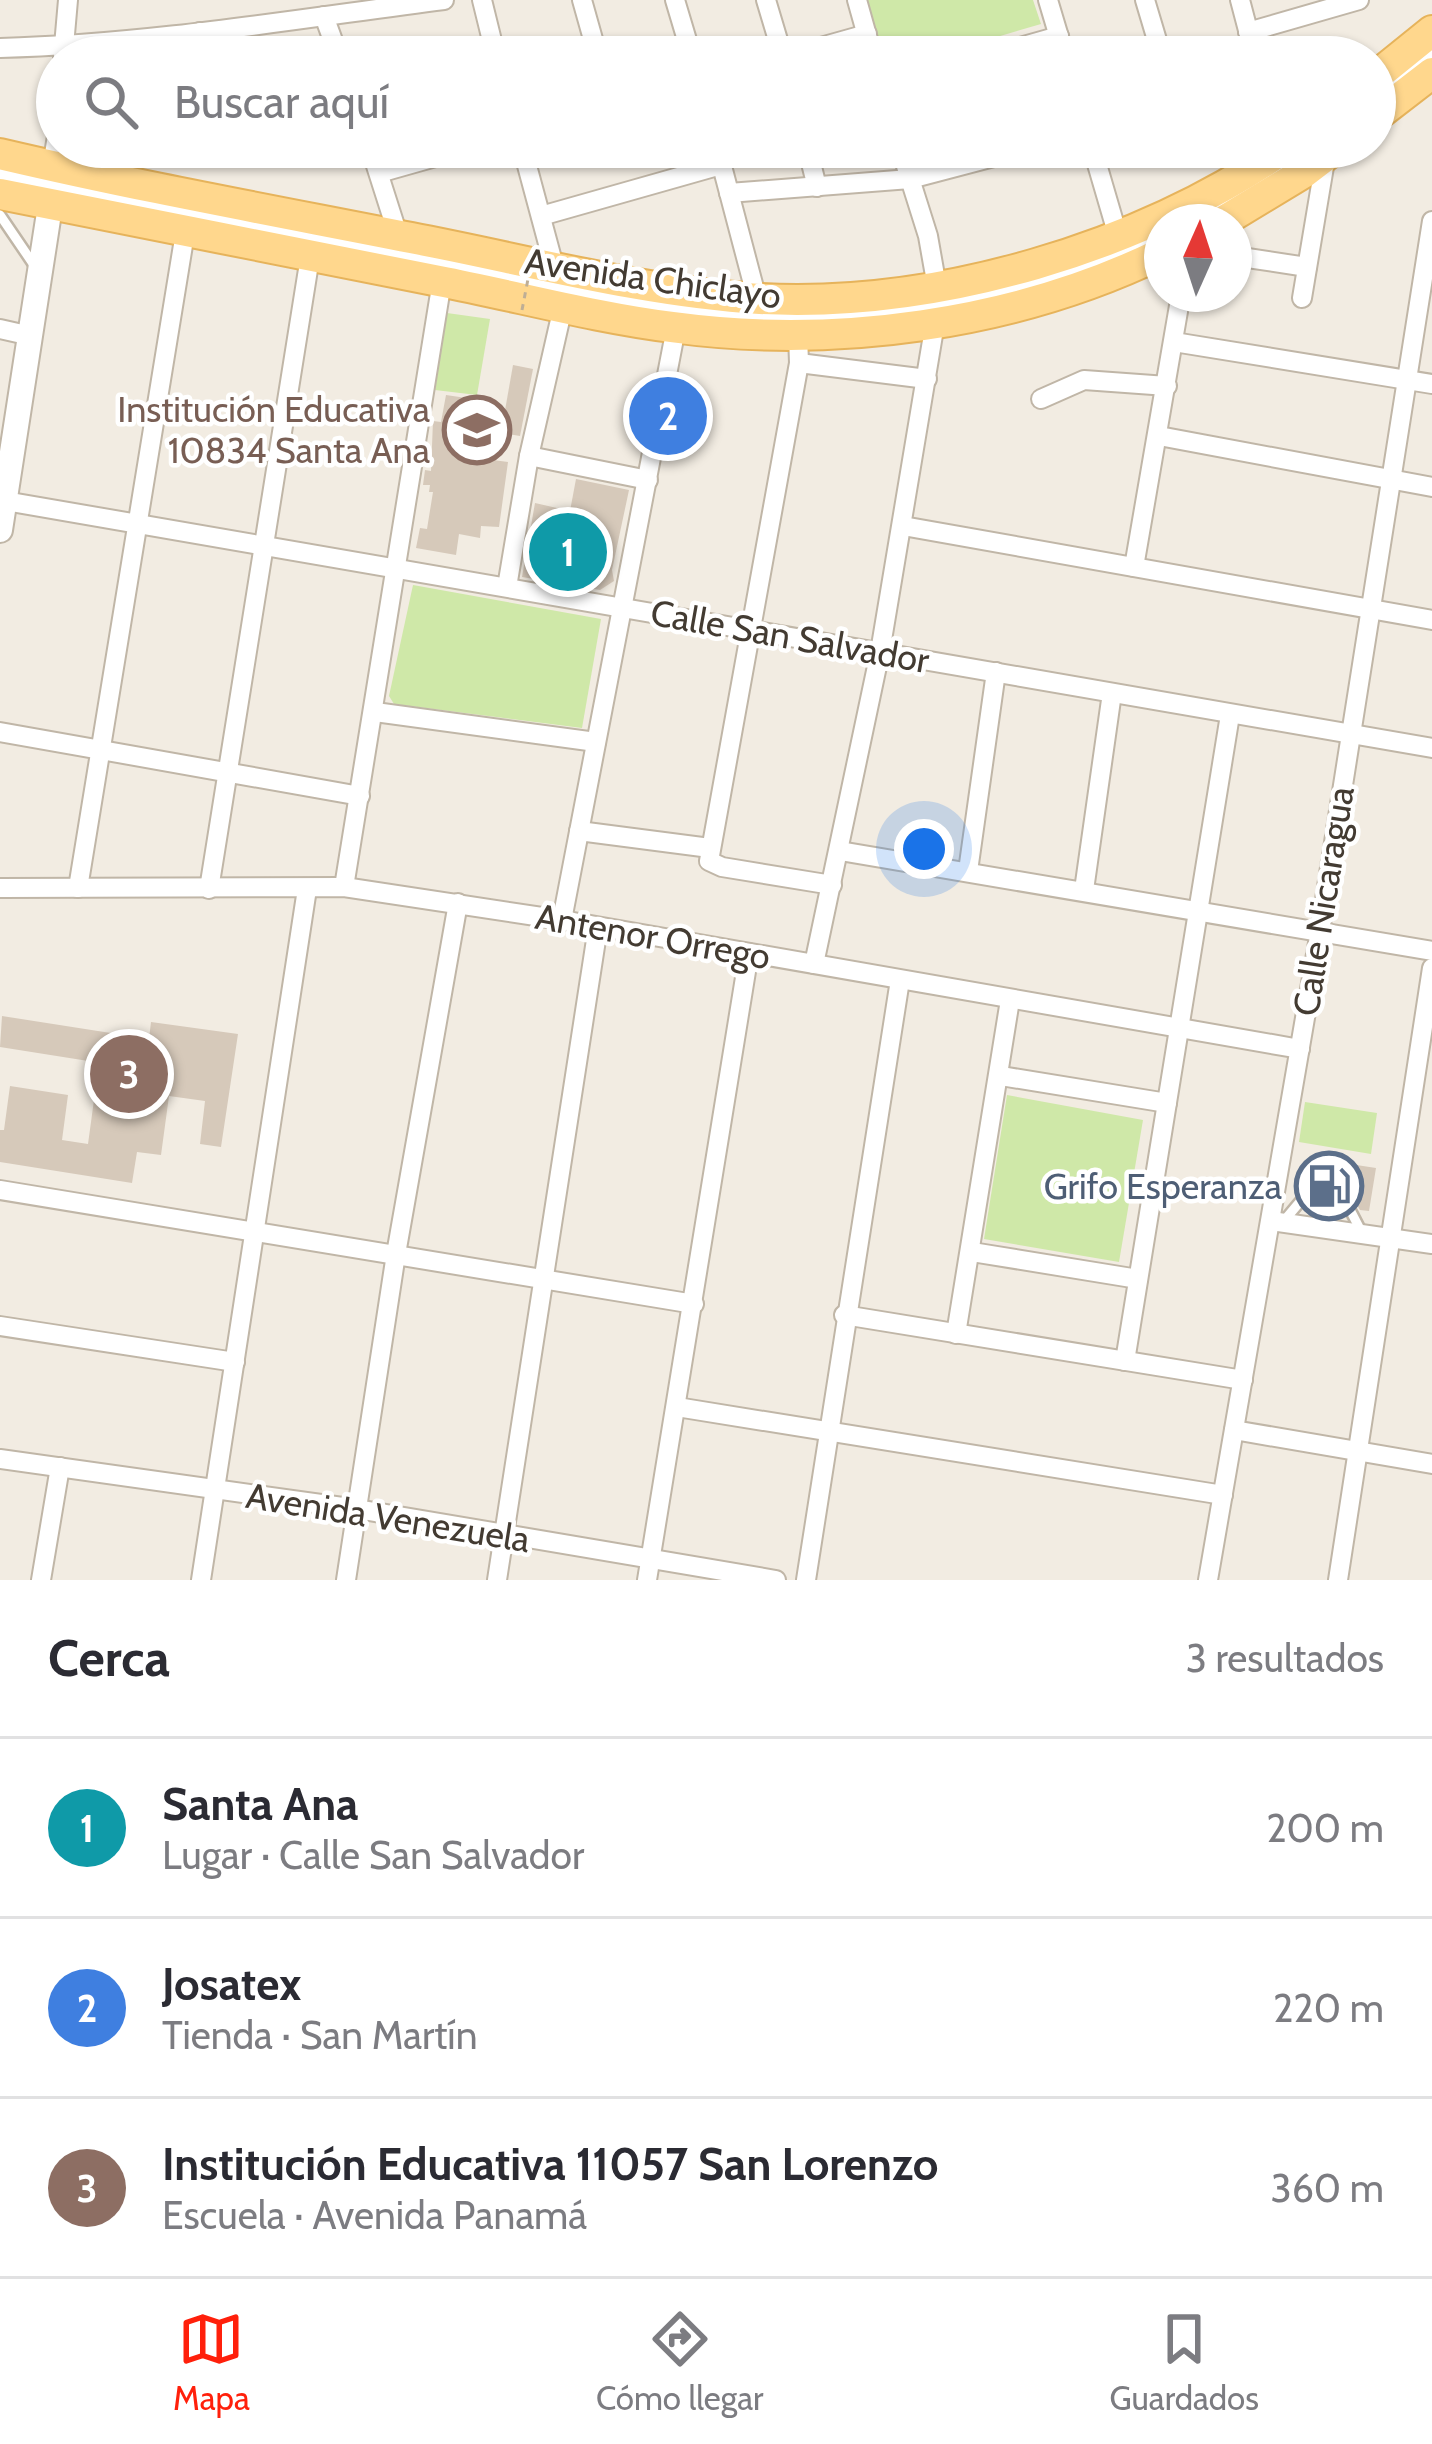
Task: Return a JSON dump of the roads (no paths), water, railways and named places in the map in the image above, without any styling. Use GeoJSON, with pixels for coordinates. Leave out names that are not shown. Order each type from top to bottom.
{"type":"FeatureCollection","features":[{"type":"Feature","properties":{"kind":"main road"},"geometry":{"type":"LineString","coordinates":[[1396,60],[1432,31]]}},
{"type":"Feature","properties":{"kind":"main road"},"geometry":{"type":"LineString","coordinates":[[1396,101],[1432,73]]}},
{"type":"Feature","properties":{"kind":"main road","name":"Avenida Chiclayo"},"geometry":{"type":"LineString","coordinates":[[0,154],[36,167]]}},
{"type":"Feature","properties":{"kind":"main road","name":"Avenida Chiclayo"},"geometry":{"type":"LineString","coordinates":[[0,194],[53,173],[398,235],[545,255],[691,292],[810,300],[937,286],[1041,262],[1118,236],[1245,168]]}},
{"type":"Feature","properties":{"kind":"main road"},"geometry":{"type":"LineString","coordinates":[[1248,204],[1299,168]]}},
{"type":"Feature","properties":{"kind":"main road","name":"Avenida Chiclayo"},"geometry":{"type":"LineString","coordinates":[[53,173],[185,233],[799,349],[1058,293],[1144,262]]}},
{"type":"Feature","properties":{"kind":"street"},"geometry":{"type":"LineString","coordinates":[[65,36],[68,0]]}},
{"type":"Feature","properties":{"kind":"street"},"geometry":{"type":"LineString","coordinates":[[171,36],[444,0]]}},
{"type":"Feature","properties":{"kind":"street"},"geometry":{"type":"LineString","coordinates":[[482,0],[489,36]]}},
{"type":"Feature","properties":{"kind":"street"},"geometry":{"type":"LineString","coordinates":[[582,0],[592,36]]}},
{"type":"Feature","properties":{"kind":"street"},"geometry":{"type":"LineString","coordinates":[[675,0],[686,36]]}},
{"type":"Feature","properties":{"kind":"street"},"geometry":{"type":"LineString","coordinates":[[766,0],[777,36]]}},
{"type":"Feature","properties":{"kind":"street"},"geometry":{"type":"LineString","coordinates":[[857,0],[867,34],[860,36]]}},
{"type":"Feature","properties":{"kind":"street"},"geometry":{"type":"LineString","coordinates":[[1048,0],[1059,36]]}},
{"type":"Feature","properties":{"kind":"street"},"geometry":{"type":"LineString","coordinates":[[1145,0],[1156,36]]}},
{"type":"Feature","properties":{"kind":"street"},"geometry":{"type":"LineString","coordinates":[[1240,0],[1245,36]]}},
{"type":"Feature","properties":{"kind":"street"},"geometry":{"type":"LineString","coordinates":[[1277,36],[1359,0]]}},
{"type":"Feature","properties":{"kind":"street"},"geometry":{"type":"LineString","coordinates":[[324,16],[332,36]]}},
{"type":"Feature","properties":{"kind":"street"},"geometry":{"type":"LineString","coordinates":[[200,32],[201,36]]}},
{"type":"Feature","properties":{"kind":"street"},"geometry":{"type":"LineString","coordinates":[[0,48],[36,50]]}},
{"type":"Feature","properties":{"kind":"street"},"geometry":{"type":"LineString","coordinates":[[1396,80],[1432,50]]}},
{"type":"Feature","properties":{"kind":"street"},"geometry":{"type":"LineString","coordinates":[[377,168],[398,235]]}},
{"type":"Feature","properties":{"kind":"street"},"geometry":{"type":"LineString","coordinates":[[379,173],[397,168]]}},
{"type":"Feature","properties":{"kind":"street"},"geometry":{"type":"LineString","coordinates":[[528,168],[541,216],[545,255]]}},
{"type":"Feature","properties":{"kind":"street"},"geometry":{"type":"LineString","coordinates":[[541,216],[683,168]]}},
{"type":"Feature","properties":{"kind":"street"},"geometry":{"type":"LineString","coordinates":[[722,168],[757,298]]}},
{"type":"Feature","properties":{"kind":"street"},"geometry":{"type":"LineString","coordinates":[[812,168],[817,187]]}},
{"type":"Feature","properties":{"kind":"street"},"geometry":{"type":"LineString","coordinates":[[907,168],[928,236],[937,286]]}},
{"type":"Feature","properties":{"kind":"street"},"geometry":{"type":"LineString","coordinates":[[729,193],[910,179],[952,168]]}},
{"type":"Feature","properties":{"kind":"street"},"geometry":{"type":"LineString","coordinates":[[1098,168],[1118,236]]}},
{"type":"Feature","properties":{"kind":"street"},"geometry":{"type":"LineString","coordinates":[[1220,204],[1288,168]]}},
{"type":"Feature","properties":{"kind":"street"},"geometry":{"type":"LineString","coordinates":[[1302,298],[1322,168]]}},
{"type":"Feature","properties":{"kind":"street","name":"Avenida Chiclayo"},"geometry":{"type":"LineString","coordinates":[[0,172],[53,173],[615,300],[747,316],[828,317],[959,299],[1036,281],[1144,241]]}},
{"type":"Feature","properties":{"kind":"street"},"geometry":{"type":"LineString","coordinates":[[0,530],[53,173]]}},
{"type":"Feature","properties":{"kind":"street","name":"Calle Nicaragua"},"geometry":{"type":"LineString","coordinates":[[1208,1580],[1277,1222],[1300,1048],[1432,221]]}},
{"type":"Feature","properties":{"kind":"street"},"geometry":{"type":"LineString","coordinates":[[78,888],[185,233]]}},
{"type":"Feature","properties":{"kind":"street"},"geometry":{"type":"LineString","coordinates":[[209,889],[310,256]]}},
{"type":"Feature","properties":{"kind":"street"},"geometry":{"type":"LineString","coordinates":[[1252,259],[1307,267]]}},
{"type":"Feature","properties":{"kind":"street"},"geometry":{"type":"LineString","coordinates":[[344,887],[442,281]]}},
{"type":"Feature","properties":{"kind":"street"},"geometry":{"type":"LineString","coordinates":[[507,587],[529,456],[563,307]]}},
{"type":"Feature","properties":{"kind":"street"},"geometry":{"type":"LineString","coordinates":[[1134,567],[1178,312]]}},
{"type":"Feature","properties":{"kind":"street"},"geometry":{"type":"LineString","coordinates":[[814,964],[880,652],[935,323]]}},
{"type":"Feature","properties":{"kind":"street"},"geometry":{"type":"LineString","coordinates":[[562,920],[676,328]]}},
{"type":"Feature","properties":{"kind":"street"},"geometry":{"type":"LineString","coordinates":[[0,329],[31,336]]}},
{"type":"Feature","properties":{"kind":"street"},"geometry":{"type":"LineString","coordinates":[[1174,342],[1432,384]]}},
{"type":"Feature","properties":{"kind":"street"},"geometry":{"type":"LineString","coordinates":[[710,855],[799,349],[927,379]]}},
{"type":"Feature","properties":{"kind":"street"},"geometry":{"type":"LineString","coordinates":[[1040,399],[1084,380],[1167,386]]}},
{"type":"Feature","properties":{"kind":"street"},"geometry":{"type":"LineString","coordinates":[[1159,436],[1432,487]]}},
{"type":"Feature","properties":{"kind":"street"},"geometry":{"type":"LineString","coordinates":[[529,456],[648,480]]}},
{"type":"Feature","properties":{"kind":"street","name":"Calle San Salvador"},"geometry":{"type":"LineString","coordinates":[[5,501],[1432,748]]}},
{"type":"Feature","properties":{"kind":"street"},"geometry":{"type":"LineString","coordinates":[[903,526],[1432,620]]}},
{"type":"Feature","properties":{"kind":"street"},"geometry":{"type":"LineString","coordinates":[[968,872],[996,672]]}},
{"type":"Feature","properties":{"kind":"street"},"geometry":{"type":"LineString","coordinates":[[1084,890],[1112,693]]}},
{"type":"Feature","properties":{"kind":"street"},"geometry":{"type":"LineString","coordinates":[[374,712],[596,742]]}},
{"type":"Feature","properties":{"kind":"street"},"geometry":{"type":"LineString","coordinates":[[1125,1361],[1230,715]]}},
{"type":"Feature","properties":{"kind":"street"},"geometry":{"type":"LineString","coordinates":[[0,732],[360,796]]}},
{"type":"Feature","properties":{"kind":"street"},"geometry":{"type":"LineString","coordinates":[[579,831],[710,855],[722,867],[832,885]]}},
{"type":"Feature","properties":{"kind":"street"},"geometry":{"type":"LineString","coordinates":[[839,850],[1432,951]]}},
{"type":"Feature","properties":{"kind":"street","name":"Antenor Orrego"},"geometry":{"type":"LineString","coordinates":[[0,888],[344,887],[562,920],[1300,1048]]}},
{"type":"Feature","properties":{"kind":"street"},"geometry":{"type":"LineString","coordinates":[[201,1580],[308,889]]}},
{"type":"Feature","properties":{"kind":"street"},"geometry":{"type":"LineString","coordinates":[[346,1580],[396,1254],[458,903]]}},
{"type":"Feature","properties":{"kind":"street"},"geometry":{"type":"LineString","coordinates":[[497,1580],[598,927]]}},
{"type":"Feature","properties":{"kind":"street"},"geometry":{"type":"LineString","coordinates":[[649,1570],[749,953]]}},
{"type":"Feature","properties":{"kind":"street"},"geometry":{"type":"LineString","coordinates":[[1338,1580],[1432,968]]}},
{"type":"Feature","properties":{"kind":"street"},"geometry":{"type":"LineString","coordinates":[[806,1580],[900,980]]}},
{"type":"Feature","properties":{"kind":"street"},"geometry":{"type":"LineString","coordinates":[[956,1334],[1010,1000]]}},
{"type":"Feature","properties":{"kind":"street"},"geometry":{"type":"LineString","coordinates":[[1000,1076],[1167,1103]]}},
{"type":"Feature","properties":{"kind":"street"},"geometry":{"type":"LineString","coordinates":[[0,1190],[694,1304]]}},
{"type":"Feature","properties":{"kind":"street"},"geometry":{"type":"LineString","coordinates":[[1277,1222],[1432,1244]]}},
{"type":"Feature","properties":{"kind":"street"},"geometry":{"type":"LineString","coordinates":[[971,1252],[1138,1279]]}},
{"type":"Feature","properties":{"kind":"street"},"geometry":{"type":"LineString","coordinates":[[844,1315],[1243,1380]]}},
{"type":"Feature","properties":{"kind":"street"},"geometry":{"type":"LineString","coordinates":[[0,1326],[236,1362]]}},
{"type":"Feature","properties":{"kind":"street"},"geometry":{"type":"LineString","coordinates":[[677,1407],[1223,1495]]}},
{"type":"Feature","properties":{"kind":"street"},"geometry":{"type":"LineString","coordinates":[[1234,1430],[1432,1464]]}},
{"type":"Feature","properties":{"kind":"street","name":"Avenida Venezuela"},"geometry":{"type":"LineString","coordinates":[[0,1459],[357,1509],[649,1570],[776,1580]]}},
{"type":"Feature","properties":{"kind":"street"},"geometry":{"type":"LineString","coordinates":[[40,1580],[60,1467]]}},
{"type":"Feature","properties":{"kind":"lane"},"geometry":{"type":"LineString","coordinates":[[0,215],[40,274]]}},
{"type":"Feature","properties":{"kind":"lane"},"geometry":{"type":"LineString","coordinates":[[1277,1222],[1304,1197],[1346,1202],[1363,1234]]}},
{"type":"Feature","properties":{"kind":"place","name":"Josatex"},"geometry":{"type":"Point","coordinates":[668,416]}},
{"type":"Feature","properties":{"kind":"place","name":"Institución Educativa 10834 Santa Ana"},"geometry":{"type":"Point","coordinates":[477,430]}},
{"type":"Feature","properties":{"kind":"place","name":"Santa Ana"},"geometry":{"type":"Point","coordinates":[568,552]}},
{"type":"Feature","properties":{"kind":"place","name":"Institución Educativa 11057 San Lorenzo"},"geometry":{"type":"Point","coordinates":[129,1074]}},
{"type":"Feature","properties":{"kind":"place","name":"Grifo Esperanza"},"geometry":{"type":"Point","coordinates":[1329,1186]}}]}
